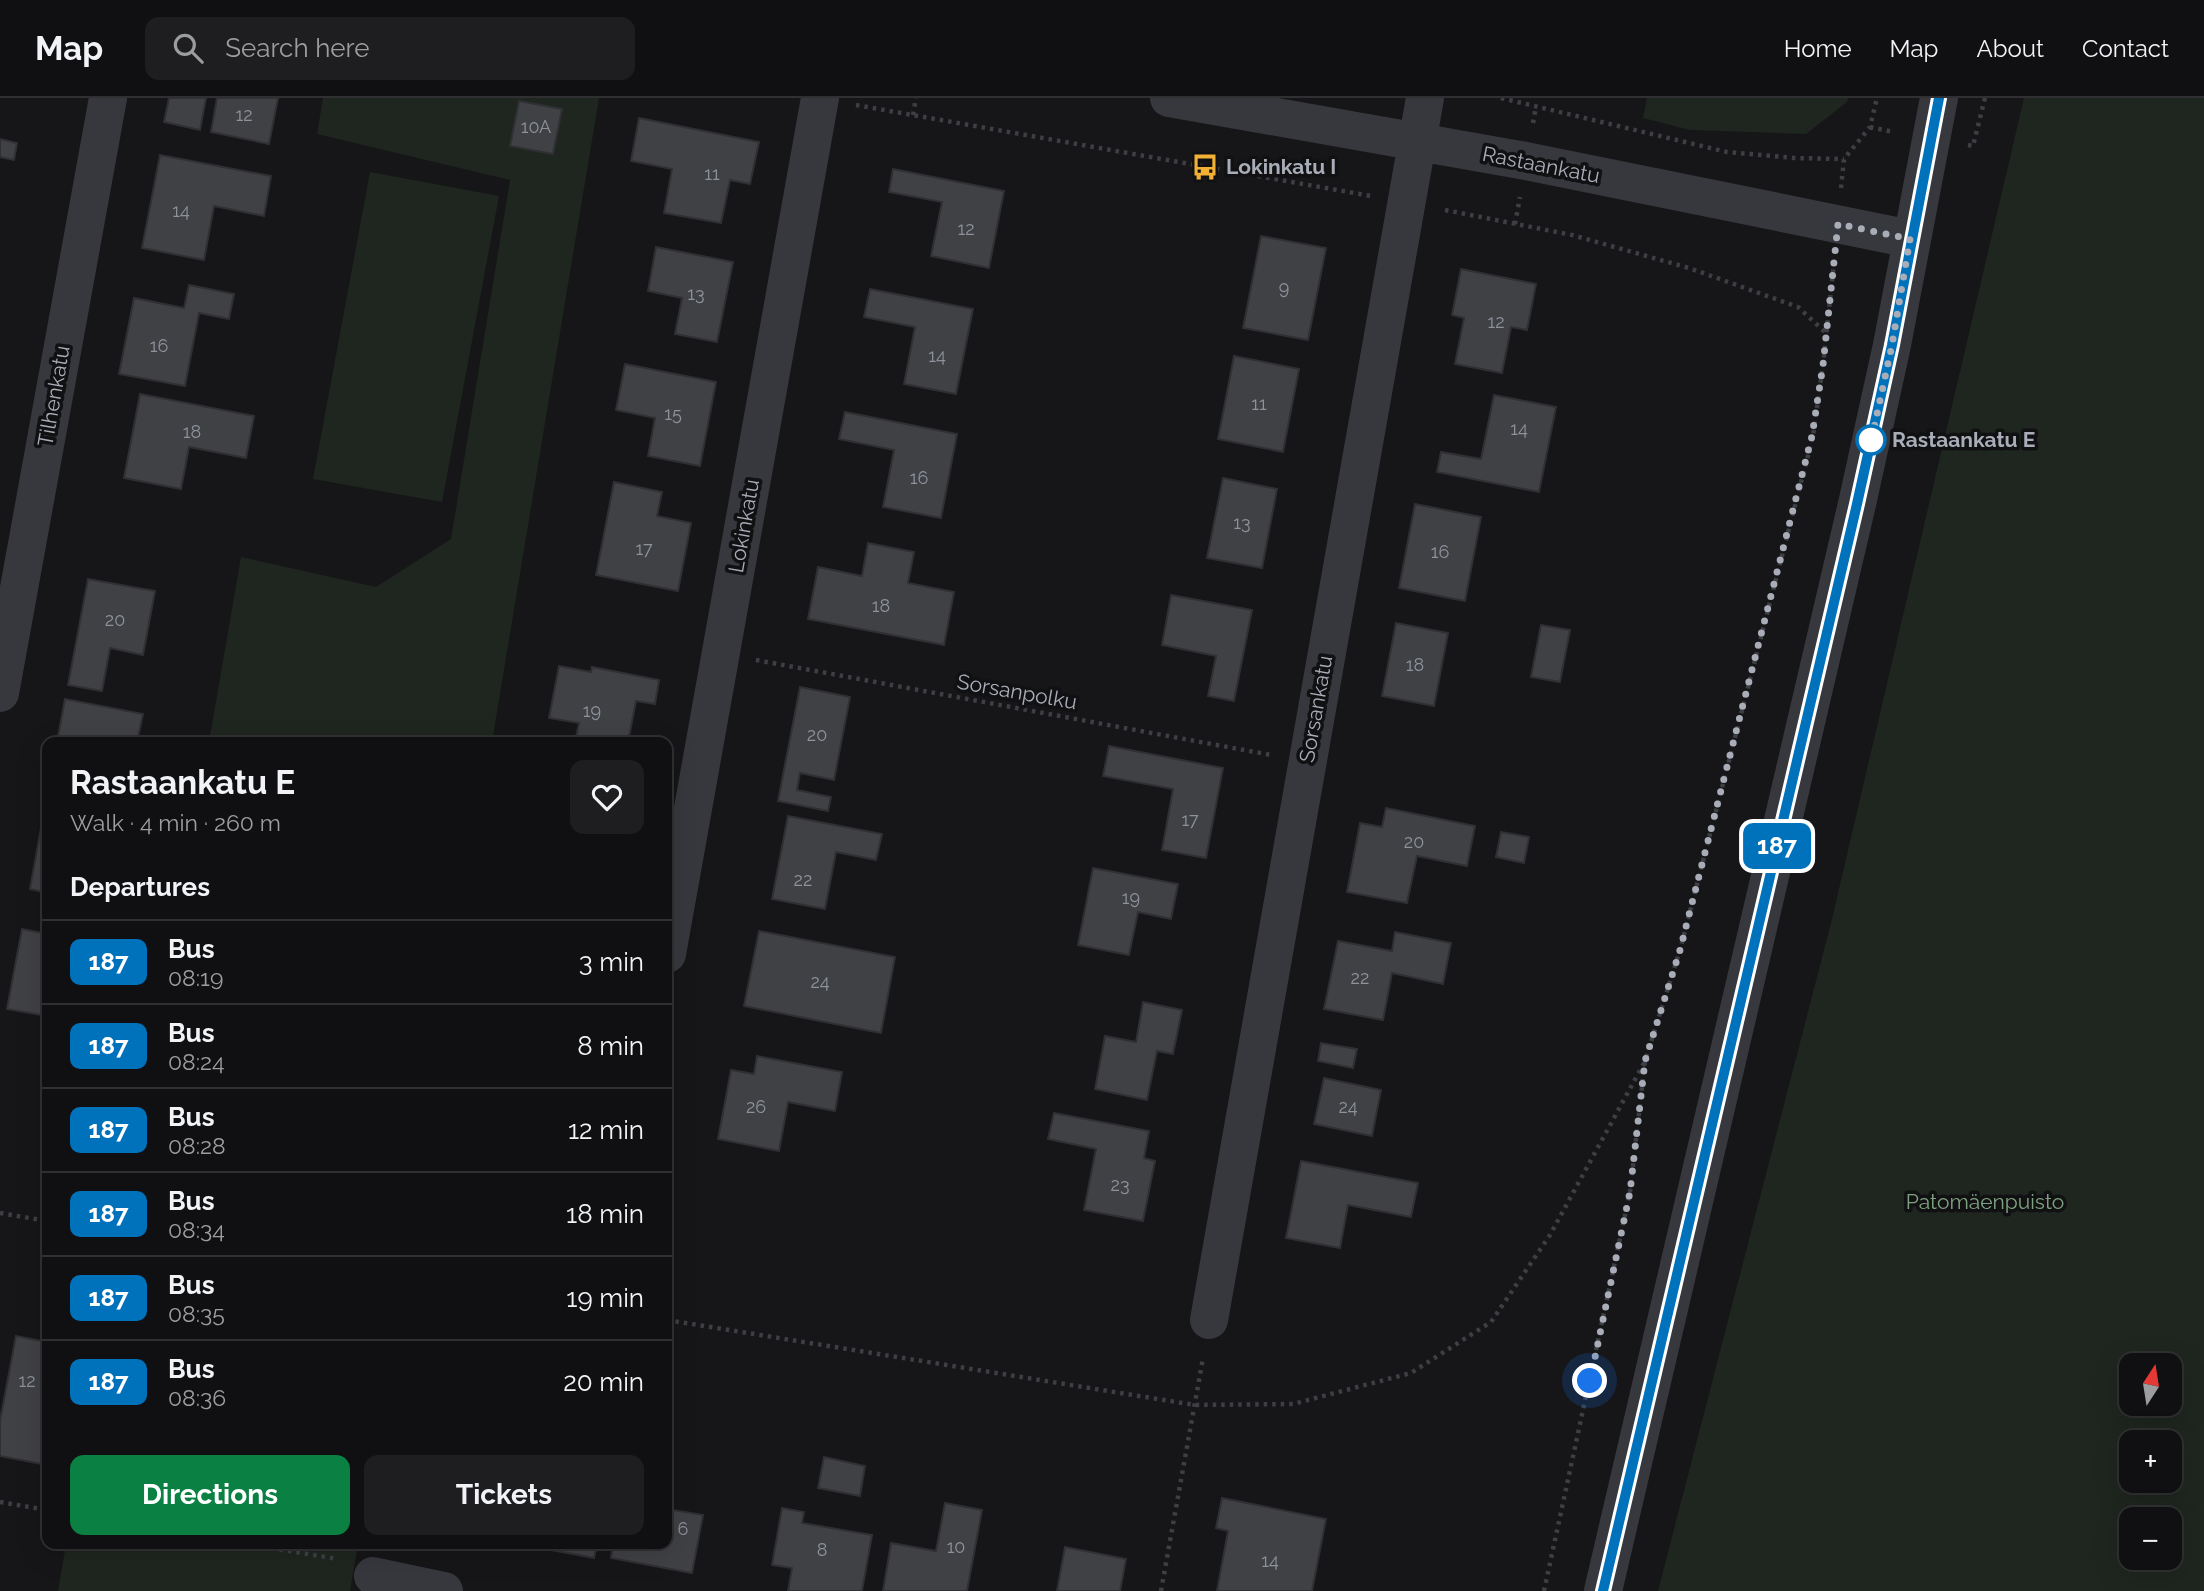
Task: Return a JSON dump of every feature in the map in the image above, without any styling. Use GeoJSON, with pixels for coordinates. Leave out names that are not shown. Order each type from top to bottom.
{"type":"FeatureCollection","features":[{"type":"Feature","properties":{"kind":"street","name":"Tilhenkatu"},"geometry":{"type":"LineString","coordinates":[[0,693],[108,98]]}},
{"type":"Feature","properties":{"kind":"street","name":"Lokinkatu"},"geometry":{"type":"LineString","coordinates":[[672,926],[820,98]]}},
{"type":"Feature","properties":{"kind":"street","name":"Rastaankatu"},"geometry":{"type":"LineString","coordinates":[[1169,98],[1526,161],[1910,239]]}},
{"type":"Feature","properties":{"kind":"street","name":"Sorsankatu"},"geometry":{"type":"LineString","coordinates":[[1209,1320],[1424,98]]}},
{"type":"Feature","properties":{"kind":"street"},"geometry":{"type":"LineString","coordinates":[[1603,1591],[1857,504],[1892,345],[1910,239],[1939,98]]}},
{"type":"Feature","properties":{"kind":"street"},"geometry":{"type":"LineString","coordinates":[[373,1576],[444,1591]]}},
{"type":"Feature","properties":{"kind":"path"},"geometry":{"type":"LineString","coordinates":[[820,98],[1405,202],[1572,235],[1689,268],[1798,307],[1826,333]]}},
{"type":"Feature","properties":{"kind":"path"},"geometry":{"type":"LineString","coordinates":[[913,115],[916,98]]}},
{"type":"Feature","properties":{"kind":"path"},"geometry":{"type":"LineString","coordinates":[[1501,98],[1727,152],[1844,159]]}},
{"type":"Feature","properties":{"kind":"path"},"geometry":{"type":"LineString","coordinates":[[1544,1591],[1630,1192],[1645,1061],[1680,950],[1812,436],[1844,159],[1870,127],[1877,98]]}},
{"type":"Feature","properties":{"kind":"path","name":"Sorsanpolku"},"geometry":{"type":"LineString","coordinates":[[721,654],[1307,761]]}},
{"type":"Feature","properties":{"kind":"path"},"geometry":{"type":"LineString","coordinates":[[0,1213],[42,1220]]}},
{"type":"Feature","properties":{"kind":"path"},"geometry":{"type":"LineString","coordinates":[[1161,1591],[1209,1320]]}},
{"type":"Feature","properties":{"kind":"path"},"geometry":{"type":"LineString","coordinates":[[0,1502],[42,1509]]}},
{"type":"Feature","properties":{"kind":"path"},"geometry":{"type":"LineString","coordinates":[[277,1549],[345,1560],[373,1576]]}},
{"type":"Feature","properties":{"kind":"green space"},"geometry":{"type":"Polygon","coordinates":[[[323,98],[599,98],[493,737],[210,737],[241,557],[376,587],[451,539],[510,180],[317,134],[323,98]]]}},
{"type":"Feature","properties":{"kind":"green space"},"geometry":{"type":"Polygon","coordinates":[[[1647,98],[1848,98],[1847,102],[1806,134],[1690,130],[1643,118],[1647,98]]]}},
{"type":"Feature","properties":{"kind":"green space","name":"Patomäenpuisto"},"geometry":{"type":"Polygon","coordinates":[[[2024,98],[2204,98],[2204,1591],[1658,1591],[1831,923],[2024,98]]]}},
{"type":"Feature","properties":{"kind":"green space"},"geometry":{"type":"Polygon","coordinates":[[[370,172],[499,196],[442,502],[313,479],[370,172]]]}},
{"type":"Feature","properties":{"kind":"green space"},"geometry":{"type":"Polygon","coordinates":[[[65,1549],[357,1549],[350,1591],[58,1591],[65,1549]]]}},
{"type":"Feature","properties":{"kind":"building"},"geometry":{"type":"Polygon","coordinates":[[[169,98],[206,98],[200,130],[164,122],[169,98]]]}},
{"type":"Feature","properties":{"kind":"building"},"geometry":{"type":"Polygon","coordinates":[[[217,98],[278,98],[269,144],[211,132],[217,98]]]}},
{"type":"Feature","properties":{"kind":"building"},"geometry":{"type":"Polygon","coordinates":[[[519,101],[562,109],[553,154],[510,146],[519,101]]]}},
{"type":"Feature","properties":{"kind":"building"},"geometry":{"type":"Polygon","coordinates":[[[639,118],[759,142],[750,184],[730,180],[721,223],[664,213],[672,169],[631,161],[639,118]]]}},
{"type":"Feature","properties":{"kind":"building"},"geometry":{"type":"Polygon","coordinates":[[[0,139],[17,143],[14,160],[0,157],[0,139]]]}},
{"type":"Feature","properties":{"kind":"building"},"geometry":{"type":"Polygon","coordinates":[[[160,155],[271,176],[264,216],[214,206],[204,260],[142,248],[160,155]]]}},
{"type":"Feature","properties":{"kind":"building"},"geometry":{"type":"Polygon","coordinates":[[[893,169],[1004,191],[989,268],[931,256],[942,202],[889,192],[893,169]]]}},
{"type":"Feature","properties":{"kind":"building"},"geometry":{"type":"Polygon","coordinates":[[[1261,236],[1326,248],[1308,340],[1243,328],[1261,236]]]}},
{"type":"Feature","properties":{"kind":"building"},"geometry":{"type":"Polygon","coordinates":[[[656,247],[733,262],[717,342],[675,334],[682,298],[648,291],[656,247]]]}},
{"type":"Feature","properties":{"kind":"building"},"geometry":{"type":"Polygon","coordinates":[[[1461,269],[1536,284],[1527,330],[1511,327],[1502,373],[1455,364],[1464,318],[1452,315],[1461,269]]]}},
{"type":"Feature","properties":{"kind":"building"},"geometry":{"type":"Polygon","coordinates":[[[189,285],[234,294],[229,319],[199,313],[185,386],[119,374],[134,298],[184,308],[189,285]]]}},
{"type":"Feature","properties":{"kind":"building"},"geometry":{"type":"Polygon","coordinates":[[[870,289],[973,309],[956,394],[904,384],[915,327],[864,317],[870,289]]]}},
{"type":"Feature","properties":{"kind":"building"},"geometry":{"type":"Polygon","coordinates":[[[1234,356],[1299,369],[1283,452],[1218,439],[1234,356]]]}},
{"type":"Feature","properties":{"kind":"building"},"geometry":{"type":"Polygon","coordinates":[[[625,364],[716,382],[700,466],[648,456],[655,418],[616,410],[625,364]]]}},
{"type":"Feature","properties":{"kind":"building"},"geometry":{"type":"Polygon","coordinates":[[[140,394],[254,416],[246,458],[189,447],[181,489],[124,478],[140,394]]]}},
{"type":"Feature","properties":{"kind":"building"},"geometry":{"type":"Polygon","coordinates":[[[1494,395],[1556,407],[1539,492],[1437,472],[1441,452],[1481,459],[1494,395]]]}},
{"type":"Feature","properties":{"kind":"building"},"geometry":{"type":"Polygon","coordinates":[[[845,412],[957,434],[941,518],[883,507],[894,450],[839,439],[845,412]]]}},
{"type":"Feature","properties":{"kind":"building"},"geometry":{"type":"Polygon","coordinates":[[[1223,478],[1277,489],[1262,568],[1207,558],[1223,478]]]}},
{"type":"Feature","properties":{"kind":"building"},"geometry":{"type":"Polygon","coordinates":[[[614,482],[662,492],[657,516],[691,523],[678,591],[596,575],[614,482]]]}},
{"type":"Feature","properties":{"kind":"building"},"geometry":{"type":"Polygon","coordinates":[[[1415,504],[1481,517],[1465,601],[1399,588],[1415,504]]]}},
{"type":"Feature","properties":{"kind":"building"},"geometry":{"type":"Polygon","coordinates":[[[868,543],[914,552],[908,583],[954,592],[944,645],[808,619],[818,567],[862,576],[868,543]]]}},
{"type":"Feature","properties":{"kind":"building"},"geometry":{"type":"Polygon","coordinates":[[[88,579],[155,591],[143,655],[110,648],[102,691],[68,685],[88,579]]]}},
{"type":"Feature","properties":{"kind":"building"},"geometry":{"type":"Polygon","coordinates":[[[1171,595],[1252,610],[1234,701],[1208,696],[1216,656],[1162,645],[1171,595]]]}},
{"type":"Feature","properties":{"kind":"building"},"geometry":{"type":"Polygon","coordinates":[[[1396,623],[1448,633],[1434,706],[1382,696],[1396,623]]]}},
{"type":"Feature","properties":{"kind":"building"},"geometry":{"type":"Polygon","coordinates":[[[1541,625],[1570,630],[1560,682],[1531,677],[1541,625]]]}},
{"type":"Feature","properties":{"kind":"building"},"geometry":{"type":"Polygon","coordinates":[[[559,666],[591,672],[592,667],[659,680],[655,704],[636,701],[629,737],[576,737],[579,723],[549,718],[559,666]]]}},
{"type":"Feature","properties":{"kind":"building"},"geometry":{"type":"Polygon","coordinates":[[[800,687],[850,697],[834,780],[800,773],[797,790],[831,797],[828,811],[778,801],[800,687]]]}},
{"type":"Feature","properties":{"kind":"building"},"geometry":{"type":"Polygon","coordinates":[[[65,699],[143,714],[138,737],[58,737],[65,699]]]}},
{"type":"Feature","properties":{"kind":"building"},"geometry":{"type":"Polygon","coordinates":[[[1109,746],[1223,768],[1206,858],[1162,850],[1173,789],[1103,776],[1109,746]]]}},
{"type":"Feature","properties":{"kind":"building"},"geometry":{"type":"Polygon","coordinates":[[[1386,808],[1475,826],[1467,866],[1417,856],[1407,903],[1347,892],[1360,823],[1382,827],[1386,808]]]}},
{"type":"Feature","properties":{"kind":"building"},"geometry":{"type":"Polygon","coordinates":[[[788,816],[882,834],[876,860],[836,852],[825,909],[772,899],[788,816]]]}},
{"type":"Feature","properties":{"kind":"building"},"geometry":{"type":"Polygon","coordinates":[[[42,823],[42,892],[30,889],[42,823]]]}},
{"type":"Feature","properties":{"kind":"building"},"geometry":{"type":"Polygon","coordinates":[[[1501,832],[1529,837],[1524,863],[1496,857],[1501,832]]]}},
{"type":"Feature","properties":{"kind":"building"},"geometry":{"type":"Polygon","coordinates":[[[1093,868],[1178,884],[1171,919],[1138,912],[1129,955],[1078,945],[1093,868]]]}},
{"type":"Feature","properties":{"kind":"building"},"geometry":{"type":"Polygon","coordinates":[[[22,929],[42,933],[42,1015],[7,1009],[22,929]]]}},
{"type":"Feature","properties":{"kind":"building"},"geometry":{"type":"Polygon","coordinates":[[[759,931],[895,957],[881,1033],[744,1006],[759,931]]]}},
{"type":"Feature","properties":{"kind":"building"},"geometry":{"type":"Polygon","coordinates":[[[1395,932],[1451,943],[1443,984],[1392,973],[1383,1020],[1324,1009],[1338,941],[1392,951],[1395,932]]]}},
{"type":"Feature","properties":{"kind":"building"},"geometry":{"type":"Polygon","coordinates":[[[1143,1002],[1182,1010],[1173,1054],[1157,1051],[1147,1100],[1095,1089],[1105,1036],[1136,1042],[1143,1002]]]}},
{"type":"Feature","properties":{"kind":"building"},"geometry":{"type":"Polygon","coordinates":[[[1321,1043],[1357,1049],[1353,1068],[1318,1061],[1321,1043]]]}},
{"type":"Feature","properties":{"kind":"building"},"geometry":{"type":"Polygon","coordinates":[[[757,1056],[842,1072],[835,1111],[788,1102],[779,1151],[718,1139],[731,1070],[754,1074],[757,1056]]]}},
{"type":"Feature","properties":{"kind":"building"},"geometry":{"type":"Polygon","coordinates":[[[1324,1078],[1381,1090],[1372,1136],[1314,1124],[1324,1078]]]}},
{"type":"Feature","properties":{"kind":"building"},"geometry":{"type":"Polygon","coordinates":[[[1054,1113],[1149,1131],[1144,1158],[1155,1161],[1143,1221],[1084,1210],[1096,1149],[1048,1139],[1054,1113]]]}},
{"type":"Feature","properties":{"kind":"building"},"geometry":{"type":"Polygon","coordinates":[[[1301,1161],[1418,1183],[1411,1217],[1348,1205],[1340,1248],[1286,1238],[1301,1161]]]}},
{"type":"Feature","properties":{"kind":"building"},"geometry":{"type":"Polygon","coordinates":[[[16,1336],[42,1341],[42,1464],[0,1456],[0,1421],[16,1336]]]}},
{"type":"Feature","properties":{"kind":"building"},"geometry":{"type":"Polygon","coordinates":[[[824,1457],[865,1466],[860,1496],[818,1488],[824,1457]]]}},
{"type":"Feature","properties":{"kind":"building"},"geometry":{"type":"Polygon","coordinates":[[[1222,1498],[1326,1519],[1312,1591],[1217,1591],[1228,1531],[1216,1528],[1222,1498]]]}},
{"type":"Feature","properties":{"kind":"building"},"geometry":{"type":"Polygon","coordinates":[[[945,1503],[982,1510],[967,1591],[883,1591],[891,1543],[936,1551],[945,1503]]]}},
{"type":"Feature","properties":{"kind":"building"},"geometry":{"type":"Polygon","coordinates":[[[782,1508],[804,1512],[802,1523],[872,1535],[862,1591],[788,1591],[792,1568],[772,1565],[782,1508]]]}},
{"type":"Feature","properties":{"kind":"building"},"geometry":{"type":"Polygon","coordinates":[[[672,1510],[703,1515],[692,1573],[611,1558],[612,1549],[672,1549],[672,1510]]]}},
{"type":"Feature","properties":{"kind":"building"},"geometry":{"type":"Polygon","coordinates":[[[1065,1547],[1126,1559],[1120,1591],[1057,1591],[1065,1547]]]}},
{"type":"Feature","properties":{"kind":"building"},"geometry":{"type":"Polygon","coordinates":[[[546,1549],[596,1549],[594,1558],[546,1549]]]}},
{"type":"Feature","properties":{"kind":"bus line","name":"187"},"geometry":{"type":"LineString","coordinates":[[1603,1591],[1857,504],[1892,345],[1910,239],[1939,98]]}},
{"type":"Feature","properties":{"kind":"place","name":"Lokinkatu I"},"geometry":{"type":"Point","coordinates":[1205,167]}},
{"type":"Feature","properties":{"kind":"place","name":"Rastaankatu E"},"geometry":{"type":"Point","coordinates":[1871,440]}},
{"type":"Feature","properties":{"kind":"route"},"geometry":{"type":"LineString","coordinates":[[1590,1381],[1630,1192],[1645,1061],[1680,950],[1812,436],[1823,365],[1838,224],[1910,239],[1892,345],[1869,451],[1871,440]]}}]}
